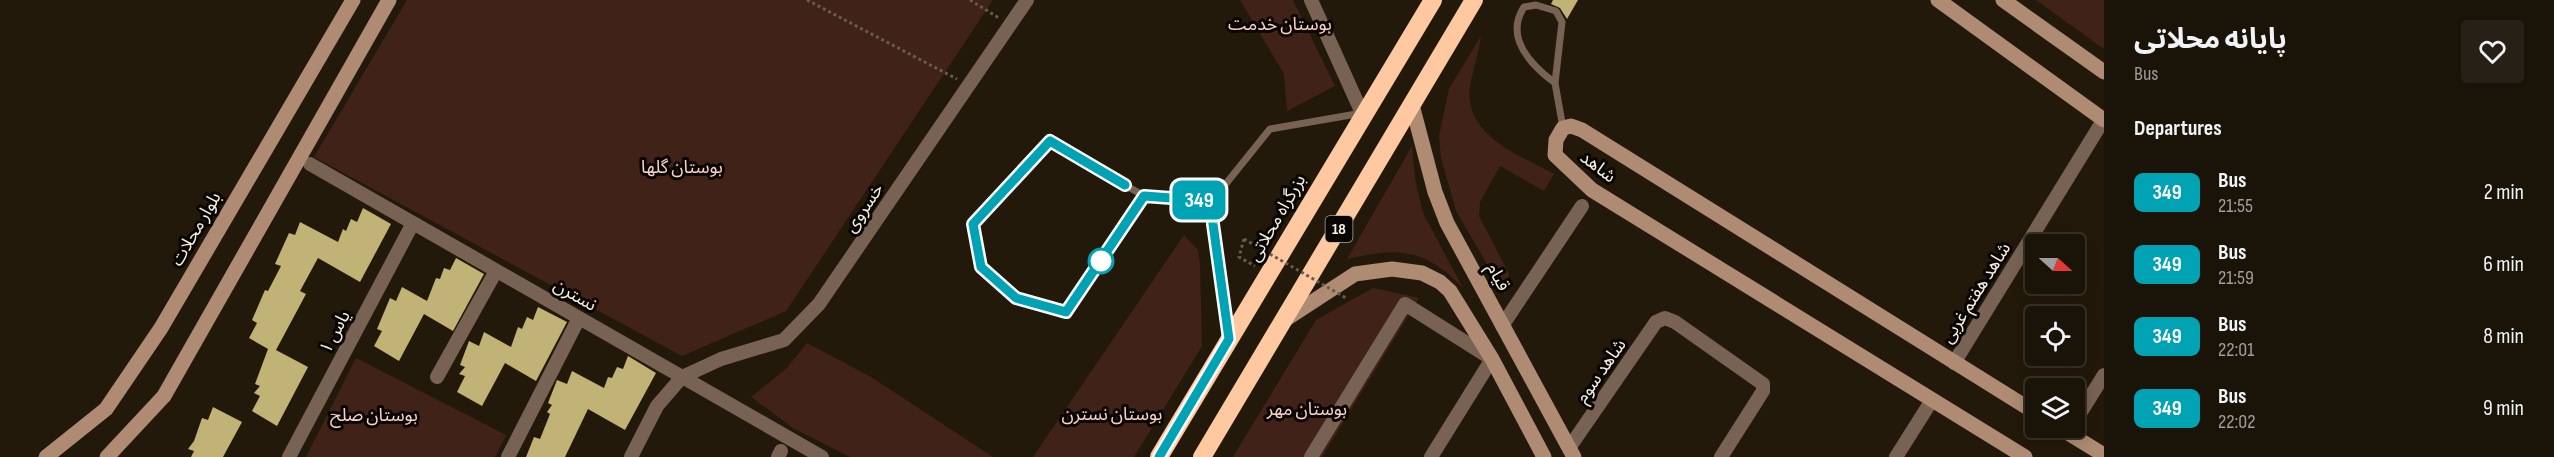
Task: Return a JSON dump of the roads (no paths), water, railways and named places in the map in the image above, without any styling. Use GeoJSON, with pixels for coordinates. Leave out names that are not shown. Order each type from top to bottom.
{"type":"FeatureCollection","features":[{"type":"Feature","properties":{"kind":"highway","name":"بزرگراه محلاتی"},"geometry":{"type":"LineString","coordinates":[[1159,457],[1362,113],[1432,0]]}},
{"type":"Feature","properties":{"kind":"highway","name":"18"},"geometry":{"type":"LineString","coordinates":[[1202,457],[1474,0]]}},
{"type":"Feature","properties":{"kind":"street","name":"بلوار محلات"},"geometry":{"type":"LineString","coordinates":[[46,457],[106,409],[161,328],[353,0]]}},
{"type":"Feature","properties":{"kind":"street"},"geometry":{"type":"LineString","coordinates":[[107,457],[164,396],[388,0]]}},
{"type":"Feature","properties":{"kind":"street","name":"خسروی"},"geometry":{"type":"LineString","coordinates":[[682,377],[721,358],[784,340],[819,304],[1028,0]]}},
{"type":"Feature","properties":{"kind":"street"},"geometry":{"type":"LineString","coordinates":[[1311,0],[1362,113]]}},
{"type":"Feature","properties":{"kind":"street"},"geometry":{"type":"LineString","coordinates":[[1938,0],[2104,120]]}},
{"type":"Feature","properties":{"kind":"street"},"geometry":{"type":"LineString","coordinates":[[2003,0],[2104,72]]}},
{"type":"Feature","properties":{"kind":"street","name":"قیام"},"geometry":{"type":"LineString","coordinates":[[1412,105],[1435,192],[1446,223],[1572,453]]}},
{"type":"Feature","properties":{"kind":"street","name":"شاهد هفتم غربی"},"geometry":{"type":"LineString","coordinates":[[1954,363],[2104,120]]}},
{"type":"Feature","properties":{"kind":"street","name":"شاهد"},"geometry":{"type":"LineString","coordinates":[[2025,406],[1582,130],[1571,126],[1563,128],[1556,140],[1555,155],[1592,190],[2025,457]]}},
{"type":"Feature","properties":{"kind":"street","name":"نسترن"},"geometry":{"type":"LineString","coordinates":[[310,164],[822,457]]}},
{"type":"Feature","properties":{"kind":"street"},"geometry":{"type":"LineString","coordinates":[[1502,326],[1582,206]]}},
{"type":"Feature","properties":{"kind":"street","name":"یاس ۱"},"geometry":{"type":"LineString","coordinates":[[289,457],[413,223]]}},
{"type":"Feature","properties":{"kind":"street"},"geometry":{"type":"LineString","coordinates":[[1283,321],[1355,274],[1392,269],[1422,273],[1440,282],[1450,291],[1492,359],[1544,457]]}},
{"type":"Feature","properties":{"kind":"street"},"geometry":{"type":"LineString","coordinates":[[437,377],[496,271]]}},
{"type":"Feature","properties":{"kind":"street"},"geometry":{"type":"LineString","coordinates":[[1311,457],[1405,304],[1492,359]]}},
{"type":"Feature","properties":{"kind":"street"},"geometry":{"type":"LineString","coordinates":[[1468,321],[1477,310],[1493,308]]}},
{"type":"Feature","properties":{"kind":"street"},"geometry":{"type":"LineString","coordinates":[[508,457],[579,318]]}},
{"type":"Feature","properties":{"kind":"street","name":"شاهد سوم"},"geometry":{"type":"LineString","coordinates":[[1572,453],[1656,322],[1665,318],[1675,322],[1763,384],[1763,391],[1721,457]]}},
{"type":"Feature","properties":{"kind":"street"},"geometry":{"type":"LineString","coordinates":[[1431,457],[1492,359]]}},
{"type":"Feature","properties":{"kind":"street"},"geometry":{"type":"LineString","coordinates":[[2085,403],[2104,375]]}},
{"type":"Feature","properties":{"kind":"street"},"geometry":{"type":"LineString","coordinates":[[631,457],[657,406],[682,377]]}},
{"type":"Feature","properties":{"kind":"street"},"geometry":{"type":"LineString","coordinates":[[1896,457],[1932,400]]}},
{"type":"Feature","properties":{"kind":"street"},"geometry":{"type":"LineString","coordinates":[[2081,438],[2104,455]]}},
{"type":"Feature","properties":{"kind":"lane"},"geometry":{"type":"LineString","coordinates":[[1555,83],[1528,60],[1516,34],[1516,18],[1524,7],[1546,7],[1556,11],[1562,22],[1555,83],[1563,128]]}},
{"type":"Feature","properties":{"kind":"lane"},"geometry":{"type":"LineString","coordinates":[[1229,339],[1213,224],[1212,201],[1270,129],[1362,113]]}},
{"type":"Feature","properties":{"kind":"lane"},"geometry":{"type":"LineString","coordinates":[[1144,196],[1066,312],[1016,298],[981,267],[973,224],[1050,141],[1144,196],[1212,201]]}},
{"type":"Feature","properties":{"kind":"park label","name":"بوستان خدمت"},"geometry":{"type":"Point","coordinates":[1280,24]}},
{"type":"Feature","properties":{"kind":"park label","name":"بوستان گلها"},"geometry":{"type":"Point","coordinates":[682,167]}},
{"type":"Feature","properties":{"kind":"park label","name":"بوستان مهر"},"geometry":{"type":"Point","coordinates":[1307,409]}},
{"type":"Feature","properties":{"kind":"park label","name":"بوستان نسترن"},"geometry":{"type":"Point","coordinates":[1112,414]}},
{"type":"Feature","properties":{"kind":"park label","name":"بوستان صلح"},"geometry":{"type":"Point","coordinates":[374,415]}}]}
